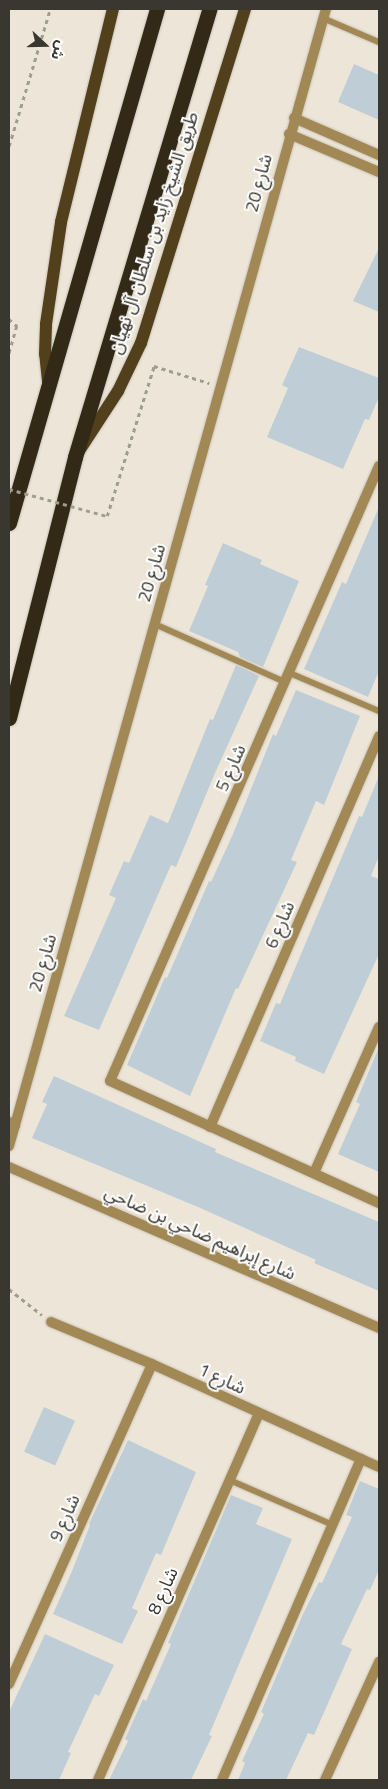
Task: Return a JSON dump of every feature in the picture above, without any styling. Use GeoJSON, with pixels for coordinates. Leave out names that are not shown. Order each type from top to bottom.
{"type":"FeatureCollection","features":[{"type":"Feature","properties":{"kind":"highway"},"geometry":{"type":"LineString","coordinates":[[9,523],[48,381],[157,9]]}},
{"type":"Feature","properties":{"kind":"highway","name":"طريق الشيخ زايد بن سلطان آل نهيان"},"geometry":{"type":"LineString","coordinates":[[9,718],[75,457],[209,9]]}},
{"type":"Feature","properties":{"kind":"main road"},"geometry":{"type":"LineString","coordinates":[[48,381],[45,354],[46,324],[61,222],[113,9]]}},
{"type":"Feature","properties":{"kind":"main road","name":"طريق الشيخ زايد بن سلطان آل نهيان"},"geometry":{"type":"LineString","coordinates":[[75,457],[113,398],[141,343],[245,9]]}},
{"type":"Feature","properties":{"kind":"street","name":"شارع 20"},"geometry":{"type":"LineString","coordinates":[[9,1146],[12,1123],[155,624],[289,134],[324,14]]}},
{"type":"Feature","properties":{"kind":"street"},"geometry":{"type":"LineString","coordinates":[[294,118],[379,155]]}},
{"type":"Feature","properties":{"kind":"street"},"geometry":{"type":"LineString","coordinates":[[289,134],[379,172]]}},
{"type":"Feature","properties":{"kind":"street","name":"شارع 5"},"geometry":{"type":"LineString","coordinates":[[210,1127],[110,1081],[288,678],[379,466]]}},
{"type":"Feature","properties":{"kind":"street","name":"شارع 6"},"geometry":{"type":"LineString","coordinates":[[210,1127],[379,736]]}},
{"type":"Feature","properties":{"kind":"street"},"geometry":{"type":"LineString","coordinates":[[314,1174],[379,1027]]}},
{"type":"Feature","properties":{"kind":"street"},"geometry":{"type":"LineString","coordinates":[[210,1127],[379,1203]]}},
{"type":"Feature","properties":{"kind":"street","name":"شارع إبراهيم ضاحي بن ضاحي"},"geometry":{"type":"LineString","coordinates":[[9,1167],[379,1328]]}},
{"type":"Feature","properties":{"kind":"street","name":"شارع 1"},"geometry":{"type":"LineString","coordinates":[[51,1322],[152,1364],[379,1467]]}},
{"type":"Feature","properties":{"kind":"street","name":"شارع 9"},"geometry":{"type":"LineString","coordinates":[[9,1684],[152,1364]]}},
{"type":"Feature","properties":{"kind":"street","name":"شارع 8"},"geometry":{"type":"LineString","coordinates":[[98,1780],[259,1414]]}},
{"type":"Feature","properties":{"kind":"street"},"geometry":{"type":"LineString","coordinates":[[222,1780],[362,1459]]}},
{"type":"Feature","properties":{"kind":"street"},"geometry":{"type":"LineString","coordinates":[[326,1780],[379,1662]]}},
{"type":"Feature","properties":{"kind":"lane"},"geometry":{"type":"LineString","coordinates":[[324,14],[379,42]]}},
{"type":"Feature","properties":{"kind":"lane"},"geometry":{"type":"LineString","coordinates":[[155,624],[288,678],[379,711]]}},
{"type":"Feature","properties":{"kind":"lane"},"geometry":{"type":"LineString","coordinates":[[230,1480],[333,1525]]}},
{"type":"Feature","properties":{"kind":"path"},"geometry":{"type":"LineString","coordinates":[[9,146],[50,9]]}},
{"type":"Feature","properties":{"kind":"path"},"geometry":{"type":"LineString","coordinates":[[9,319],[17,326],[9,354]]}},
{"type":"Feature","properties":{"kind":"path"},"geometry":{"type":"LineString","coordinates":[[9,489],[107,516],[154,366],[221,387]]}},
{"type":"Feature","properties":{"kind":"path"},"geometry":{"type":"LineString","coordinates":[[9,1289],[51,1322]]}},
{"type":"Feature","properties":{"kind":"building"},"geometry":{"type":"Polygon","coordinates":[[[354,64],[379,75],[379,120],[338,102],[354,64]]]}},
{"type":"Feature","properties":{"kind":"building"},"geometry":{"type":"Polygon","coordinates":[[[379,248],[379,312],[353,301],[379,248]]]}},
{"type":"Feature","properties":{"kind":"building"},"geometry":{"type":"Polygon","coordinates":[[[299,347],[379,378],[379,397],[369,420],[365,419],[343,469],[267,437],[288,388],[282,385],[299,347]]]}},
{"type":"Feature","properties":{"kind":"building"},"geometry":{"type":"Polygon","coordinates":[[[379,507],[379,671],[368,697],[304,669],[342,582],[346,584],[379,507]]]}},
{"type":"Feature","properties":{"kind":"building"},"geometry":{"type":"Polygon","coordinates":[[[223,543],[262,560],[260,564],[299,581],[263,667],[240,657],[238,652],[189,631],[208,586],[205,585],[223,543]]]}},
{"type":"Feature","properties":{"kind":"building"},"geometry":{"type":"Polygon","coordinates":[[[236,665],[259,676],[215,773],[176,867],[171,865],[99,1030],[64,1016],[116,898],[109,895],[124,861],[129,863],[150,815],[168,823],[210,719],[213,720],[236,665]]]}},
{"type":"Feature","properties":{"kind":"building"},"geometry":{"type":"Polygon","coordinates":[[[296,690],[360,716],[324,805],[316,801],[291,860],[297,862],[238,989],[236,988],[190,1096],[127,1065],[209,881],[211,882],[233,834],[273,734],[276,736],[296,690]]]}},
{"type":"Feature","properties":{"kind":"building"},"geometry":{"type":"Polygon","coordinates":[[[379,776],[379,856],[371,876],[379,879],[379,954],[324,1074],[295,1061],[296,1057],[260,1041],[276,1003],[280,1004],[359,816],[362,817],[379,776]]]}},
{"type":"Feature","properties":{"kind":"building"},"geometry":{"type":"Polygon","coordinates":[[[379,1047],[379,1172],[338,1154],[360,1104],[356,1102],[379,1047]]]}},
{"type":"Feature","properties":{"kind":"building"},"geometry":{"type":"Polygon","coordinates":[[[54,1076],[216,1149],[215,1152],[379,1222],[379,1291],[314,1263],[316,1260],[198,1207],[32,1138],[47,1104],[42,1102],[54,1076]]]}},
{"type":"Feature","properties":{"kind":"building"},"geometry":{"type":"Polygon","coordinates":[[[44,1407],[75,1421],[55,1466],[24,1452],[44,1407]]]}},
{"type":"Feature","properties":{"kind":"building"},"geometry":{"type":"Polygon","coordinates":[[[128,1440],[196,1472],[161,1555],[156,1553],[132,1608],[138,1611],[122,1644],[53,1614],[72,1571],[89,1524],[128,1440]]]}},
{"type":"Feature","properties":{"kind":"building"},"geometry":{"type":"Polygon","coordinates":[[[360,1481],[379,1489],[379,1570],[370,1590],[367,1589],[341,1644],[352,1649],[314,1735],[308,1733],[286,1780],[238,1780],[245,1763],[242,1761],[264,1714],[261,1712],[303,1614],[319,1582],[322,1583],[352,1517],[346,1515],[360,1481]]]}},
{"type":"Feature","properties":{"kind":"building"},"geometry":{"type":"Polygon","coordinates":[[[231,1495],[263,1508],[256,1524],[292,1539],[209,1735],[212,1736],[191,1780],[109,1780],[128,1741],[125,1739],[143,1699],[146,1701],[171,1644],[168,1643],[231,1495]]]}},
{"type":"Feature","properties":{"kind":"building"},"geometry":{"type":"Polygon","coordinates":[[[45,1634],[114,1665],[99,1696],[95,1694],[68,1752],[71,1753],[59,1780],[15,1780],[9,1778],[9,1712],[45,1634]]]}}]}
